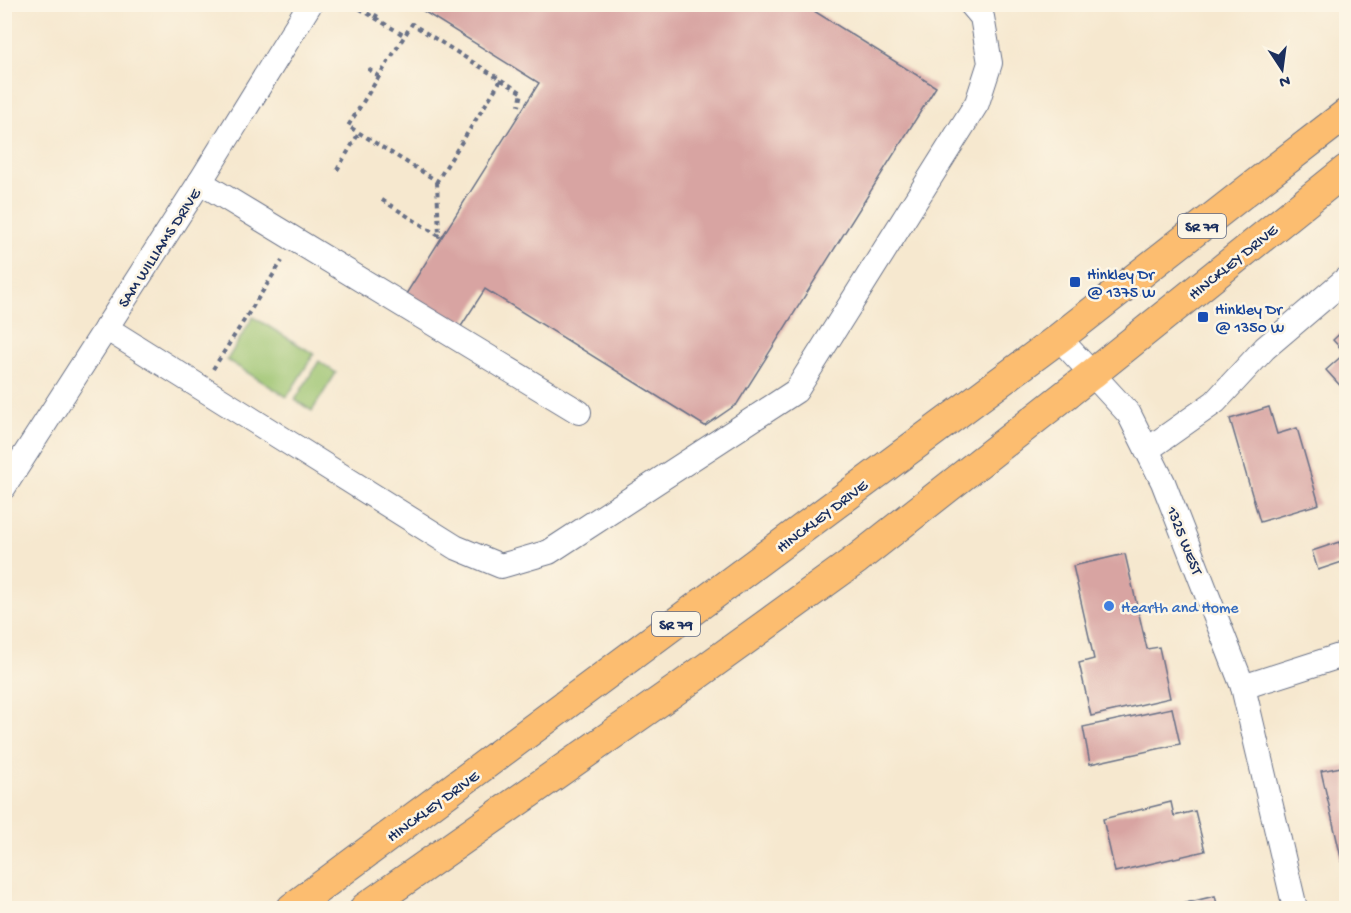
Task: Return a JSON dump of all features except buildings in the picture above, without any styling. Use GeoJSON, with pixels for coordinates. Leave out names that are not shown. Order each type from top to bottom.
{"type":"FeatureCollection","features":[{"type":"Feature","properties":{"kind":"main road","name":"HINCKLEY DRIVE"},"geometry":{"type":"LineString","coordinates":[[291,909],[1059,338],[1347,114]]}},
{"type":"Feature","properties":{"kind":"main road","name":"HINCKLEY DRIVE"},"geometry":{"type":"LineString","coordinates":[[365,909],[857,559],[1347,170]]}},
{"type":"Feature","properties":{"kind":"street","name":"SAM WILLIAMS DRIVE"},"geometry":{"type":"LineString","coordinates":[[4,488],[200,182],[310,4]]}},
{"type":"Feature","properties":{"kind":"street"},"geometry":{"type":"LineString","coordinates":[[106,328],[455,547],[501,566],[549,552],[796,391],[977,103],[990,63],[982,17],[971,4]]}},
{"type":"Feature","properties":{"kind":"street"},"geometry":{"type":"LineString","coordinates":[[200,182],[579,412]]}},
{"type":"Feature","properties":{"kind":"street"},"geometry":{"type":"LineString","coordinates":[[1147,450],[1215,402],[1265,348],[1347,279]]}},
{"type":"Feature","properties":{"kind":"street","name":"1325 WEST"},"geometry":{"type":"LineString","coordinates":[[1059,338],[1129,414],[1163,482],[1243,687],[1295,909]]}},
{"type":"Feature","properties":{"kind":"street"},"geometry":{"type":"LineString","coordinates":[[1243,687],[1347,654]]}},
{"type":"Feature","properties":{"kind":"path"},"geometry":{"type":"LineString","coordinates":[[352,4],[405,36]]}},
{"type":"Feature","properties":{"kind":"path"},"geometry":{"type":"LineString","coordinates":[[375,18],[383,4]]}},
{"type":"Feature","properties":{"kind":"path"},"geometry":{"type":"LineString","coordinates":[[437,181],[348,126],[412,24],[522,93],[519,106]]}},
{"type":"Feature","properties":{"kind":"path"},"geometry":{"type":"LineString","coordinates":[[368,69],[379,76]]}},
{"type":"Feature","properties":{"kind":"path"},"geometry":{"type":"LineString","coordinates":[[382,200],[439,236],[437,181],[501,80]]}},
{"type":"Feature","properties":{"kind":"path"},"geometry":{"type":"LineString","coordinates":[[337,170],[359,133]]}},
{"type":"Feature","properties":{"kind":"path"},"geometry":{"type":"LineString","coordinates":[[201,388],[282,261]]}},
{"type":"Feature","properties":{"kind":"green space"},"geometry":{"type":"Polygon","coordinates":[[[253,317],[314,354],[287,397],[227,360],[253,317]]]}},
{"type":"Feature","properties":{"kind":"green space"},"geometry":{"type":"Polygon","coordinates":[[[319,361],[336,373],[312,411],[295,400],[319,361]]]}},
{"type":"Feature","properties":{"kind":"place","name":"Hinkley Dr @ 1375 W"},"geometry":{"type":"Point","coordinates":[1075,282]}},
{"type":"Feature","properties":{"kind":"place","name":"Hinkley Dr @ 1350 W"},"geometry":{"type":"Point","coordinates":[1203,317]}},
{"type":"Feature","properties":{"kind":"place","name":"Hearth and Home"},"geometry":{"type":"Point","coordinates":[1109,606]}}]}
